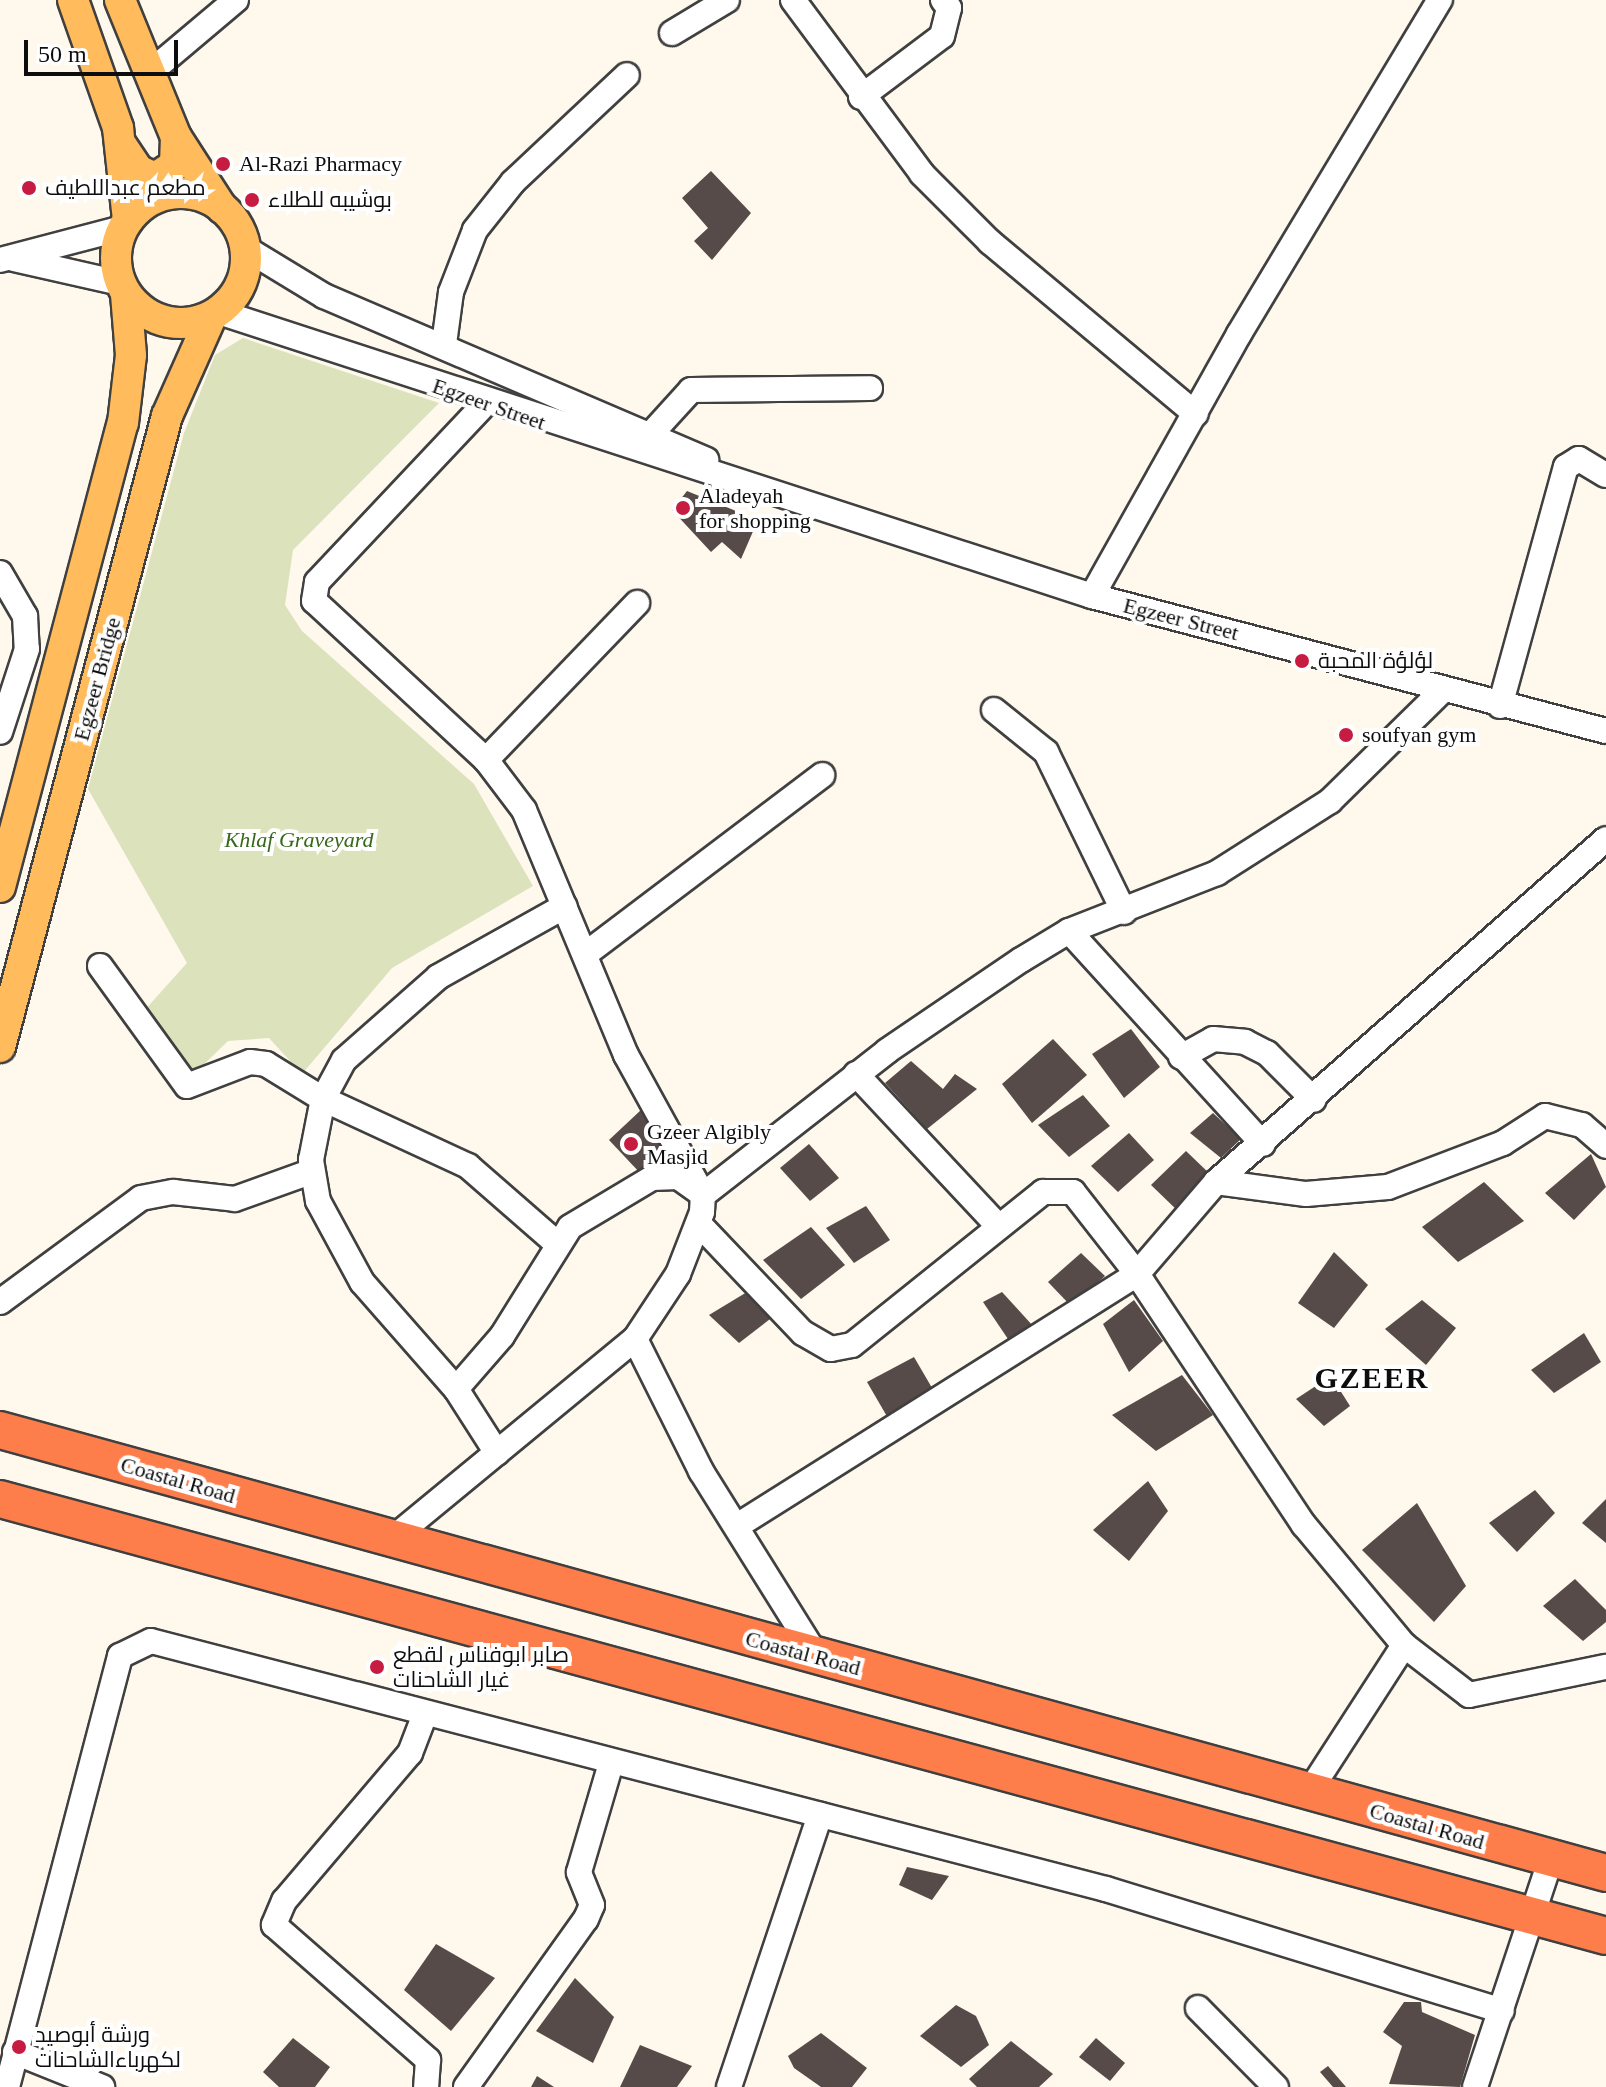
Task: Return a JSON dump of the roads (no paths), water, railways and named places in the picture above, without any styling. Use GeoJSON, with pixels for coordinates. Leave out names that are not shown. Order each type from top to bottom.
{"type":"FeatureCollection","features":[{"type":"Feature","properties":{"kind":"highway","name":"Coastal Road"},"geometry":{"type":"LineString","coordinates":[[0,1430],[1606,1873]]}},
{"type":"Feature","properties":{"kind":"highway"},"geometry":{"type":"LineString","coordinates":[[0,1499],[1606,1936]]}},
{"type":"Feature","properties":{"kind":"main road"},"geometry":{"type":"LineString","coordinates":[[73,0],[122,146],[138,170],[155,178],[175,165],[176,137]]}},
{"type":"Feature","properties":{"kind":"main road"},"geometry":{"type":"LineString","coordinates":[[120,0],[176,137],[224,209],[245,248],[243,276],[215,315],[160,320],[123,288],[116,250],[125,224],[122,146]]}},
{"type":"Feature","properties":{"kind":"main road"},"geometry":{"type":"LineString","coordinates":[[125,224],[151,200],[181,193],[224,209]]}},
{"type":"Feature","properties":{"kind":"main road","name":"Egzeer Bridge"},"geometry":{"type":"LineString","coordinates":[[0,887],[123,423],[131,355],[123,288]]}},
{"type":"Feature","properties":{"kind":"main road","name":"Egzeer Bridge"},"geometry":{"type":"LineString","coordinates":[[0,1047],[167,416],[215,315]]}},
{"type":"Feature","properties":{"kind":"street"},"geometry":{"type":"LineString","coordinates":[[148,74],[236,0]]}},
{"type":"Feature","properties":{"kind":"street"},"geometry":{"type":"LineString","coordinates":[[672,33],[727,0]]}},
{"type":"Feature","properties":{"kind":"street"},"geometry":{"type":"LineString","coordinates":[[793,0],[861,97],[922,174],[990,242],[1196,414]]}},
{"type":"Feature","properties":{"kind":"street"},"geometry":{"type":"LineString","coordinates":[[861,97],[942,36],[949,8],[943,0]]}},
{"type":"Feature","properties":{"kind":"street"},"geometry":{"type":"LineString","coordinates":[[1092,596],[1440,0]]}},
{"type":"Feature","properties":{"kind":"street"},"geometry":{"type":"LineString","coordinates":[[444,344],[451,292],[475,230],[513,182],[627,75]]}},
{"type":"Feature","properties":{"kind":"street"},"geometry":{"type":"LineString","coordinates":[[6,260],[125,224]]}},
{"type":"Feature","properties":{"kind":"street","name":"Egzeer Street"},"geometry":{"type":"LineString","coordinates":[[245,248],[324,296],[444,344],[651,434],[762,487]]}},
{"type":"Feature","properties":{"kind":"street"},"geometry":{"type":"LineString","coordinates":[[6,260],[123,288]]}},
{"type":"Feature","properties":{"kind":"street","name":"Egzeer Street"},"geometry":{"type":"LineString","coordinates":[[215,315],[485,404],[762,487],[1092,596],[1441,692],[1606,731]]}},
{"type":"Feature","properties":{"kind":"street"},"geometry":{"type":"LineString","coordinates":[[651,434],[691,390],[870,388]]}},
{"type":"Feature","properties":{"kind":"street"},"geometry":{"type":"LineString","coordinates":[[392,1539],[635,1339],[700,1225],[703,1195],[642,1088],[524,810],[486,760],[322,612],[314,591],[485,404]]}},
{"type":"Feature","properties":{"kind":"street"},"geometry":{"type":"LineString","coordinates":[[1500,706],[1566,467],[1579,459],[1606,475]]}},
{"type":"Feature","properties":{"kind":"street"},"geometry":{"type":"LineString","coordinates":[[0,573],[25,616],[27,649],[0,732]]}},
{"type":"Feature","properties":{"kind":"street"},"geometry":{"type":"LineString","coordinates":[[486,760],[637,603]]}},
{"type":"Feature","properties":{"kind":"street"},"geometry":{"type":"LineString","coordinates":[[703,1195],[856,1074],[1069,931],[1217,873],[1330,801],[1441,692]]}},
{"type":"Feature","properties":{"kind":"street"},"geometry":{"type":"LineString","coordinates":[[994,710],[1046,752],[1124,912]]}},
{"type":"Feature","properties":{"kind":"street"},"geometry":{"type":"LineString","coordinates":[[587,953],[822,775]]}},
{"type":"Feature","properties":{"kind":"street"},"geometry":{"type":"LineString","coordinates":[[737,1526],[1137,1274],[1216,1182],[1314,1100],[1606,839]]}},
{"type":"Feature","properties":{"kind":"street"},"geometry":{"type":"LineString","coordinates":[[497,1453],[456,1389],[362,1282],[318,1201],[310,1172],[323,1099],[344,1060],[438,977],[565,906]]}},
{"type":"Feature","properties":{"kind":"street"},"geometry":{"type":"LineString","coordinates":[[1069,931],[1263,1144]]}},
{"type":"Feature","properties":{"kind":"street"},"geometry":{"type":"LineString","coordinates":[[100,966],[187,1086],[258,1061],[323,1099],[468,1166],[555,1242]]}},
{"type":"Feature","properties":{"kind":"street"},"geometry":{"type":"LineString","coordinates":[[1181,1057],[1213,1039],[1245,1042],[1267,1053],[1314,1100]]}},
{"type":"Feature","properties":{"kind":"street"},"geometry":{"type":"LineString","coordinates":[[856,1074],[999,1227]]}},
{"type":"Feature","properties":{"kind":"street"},"geometry":{"type":"LineString","coordinates":[[1216,1182],[1306,1194],[1388,1187],[1503,1143],[1545,1116],[1582,1125],[1606,1146]]}},
{"type":"Feature","properties":{"kind":"street"},"geometry":{"type":"LineString","coordinates":[[0,1302],[141,1198],[173,1192],[235,1199],[310,1172]]}},
{"type":"Feature","properties":{"kind":"street"},"geometry":{"type":"LineString","coordinates":[[456,1389],[502,1336],[555,1242],[596,1207],[652,1178],[678,1177],[703,1195]]}},
{"type":"Feature","properties":{"kind":"street"},"geometry":{"type":"LineString","coordinates":[[700,1225],[803,1333],[831,1349],[852,1345],[1043,1192],[1063,1188],[1080,1197],[1137,1274],[1304,1525],[1404,1645],[1469,1695],[1499,1695],[1606,1667]]}},
{"type":"Feature","properties":{"kind":"street"},"geometry":{"type":"LineString","coordinates":[[635,1339],[673,1421],[818,1658]]}},
{"type":"Feature","properties":{"kind":"street"},"geometry":{"type":"LineString","coordinates":[[7,2087],[120,1656],[132,1645],[151,1641],[611,1763],[1106,1889],[1502,2011]]}},
{"type":"Feature","properties":{"kind":"street"},"geometry":{"type":"LineString","coordinates":[[1309,1792],[1404,1645]]}},
{"type":"Feature","properties":{"kind":"street"},"geometry":{"type":"LineString","coordinates":[[425,1714],[410,1753],[284,1901],[274,1925],[428,2060],[426,2087]]}},
{"type":"Feature","properties":{"kind":"street"},"geometry":{"type":"LineString","coordinates":[[466,2087],[586,1919],[592,1905],[579,1872],[611,1763]]}},
{"type":"Feature","properties":{"kind":"street"},"geometry":{"type":"LineString","coordinates":[[729,2087],[820,1815]]}},
{"type":"Feature","properties":{"kind":"street"},"geometry":{"type":"LineString","coordinates":[[1475,2087],[1551,1859]]}},
{"type":"Feature","properties":{"kind":"street"},"geometry":{"type":"LineString","coordinates":[[1198,2008],[1276,2087]]}},
{"type":"Feature","properties":{"kind":"street"},"geometry":{"type":"LineString","coordinates":[[15,2052],[102,2087]]}},
{"type":"Feature","properties":{"kind":"place","name":"Al-Razi Pharmacy"},"geometry":{"type":"Point","coordinates":[223,164]}},
{"type":"Feature","properties":{"kind":"place","name":"مطعم عبداللطيف"},"geometry":{"type":"Point","coordinates":[29,188]}},
{"type":"Feature","properties":{"kind":"place","name":"بوشيبه للطلاء"},"geometry":{"type":"Point","coordinates":[252,200]}},
{"type":"Feature","properties":{"kind":"place","name":"Aladeyah for shopping"},"geometry":{"type":"Point","coordinates":[683,508]}},
{"type":"Feature","properties":{"kind":"place","name":"لؤلؤة المحبة"},"geometry":{"type":"Point","coordinates":[1302,661]}},
{"type":"Feature","properties":{"kind":"place","name":"soufyan gym"},"geometry":{"type":"Point","coordinates":[1346,735]}},
{"type":"Feature","properties":{"kind":"place","name":"Gzeer Algibly Masjid"},"geometry":{"type":"Point","coordinates":[631,1144]}},
{"type":"Feature","properties":{"kind":"place","name":"صابر ابوفناس لقطع غيار الشاحنات"},"geometry":{"type":"Point","coordinates":[377,1667]}},
{"type":"Feature","properties":{"kind":"place","name":"ورشة أبوصيد لكهرباءالشاحنات"},"geometry":{"type":"Point","coordinates":[19,2047]}},
{"type":"Feature","properties":{"kind":"district","name":"GZEER"},"geometry":{"type":"Point","coordinates":[1372,1378]}},
{"type":"Feature","properties":{"kind":"park label","name":"Khlaf Graveyard"},"geometry":{"type":"Point","coordinates":[299,840]}}]}
